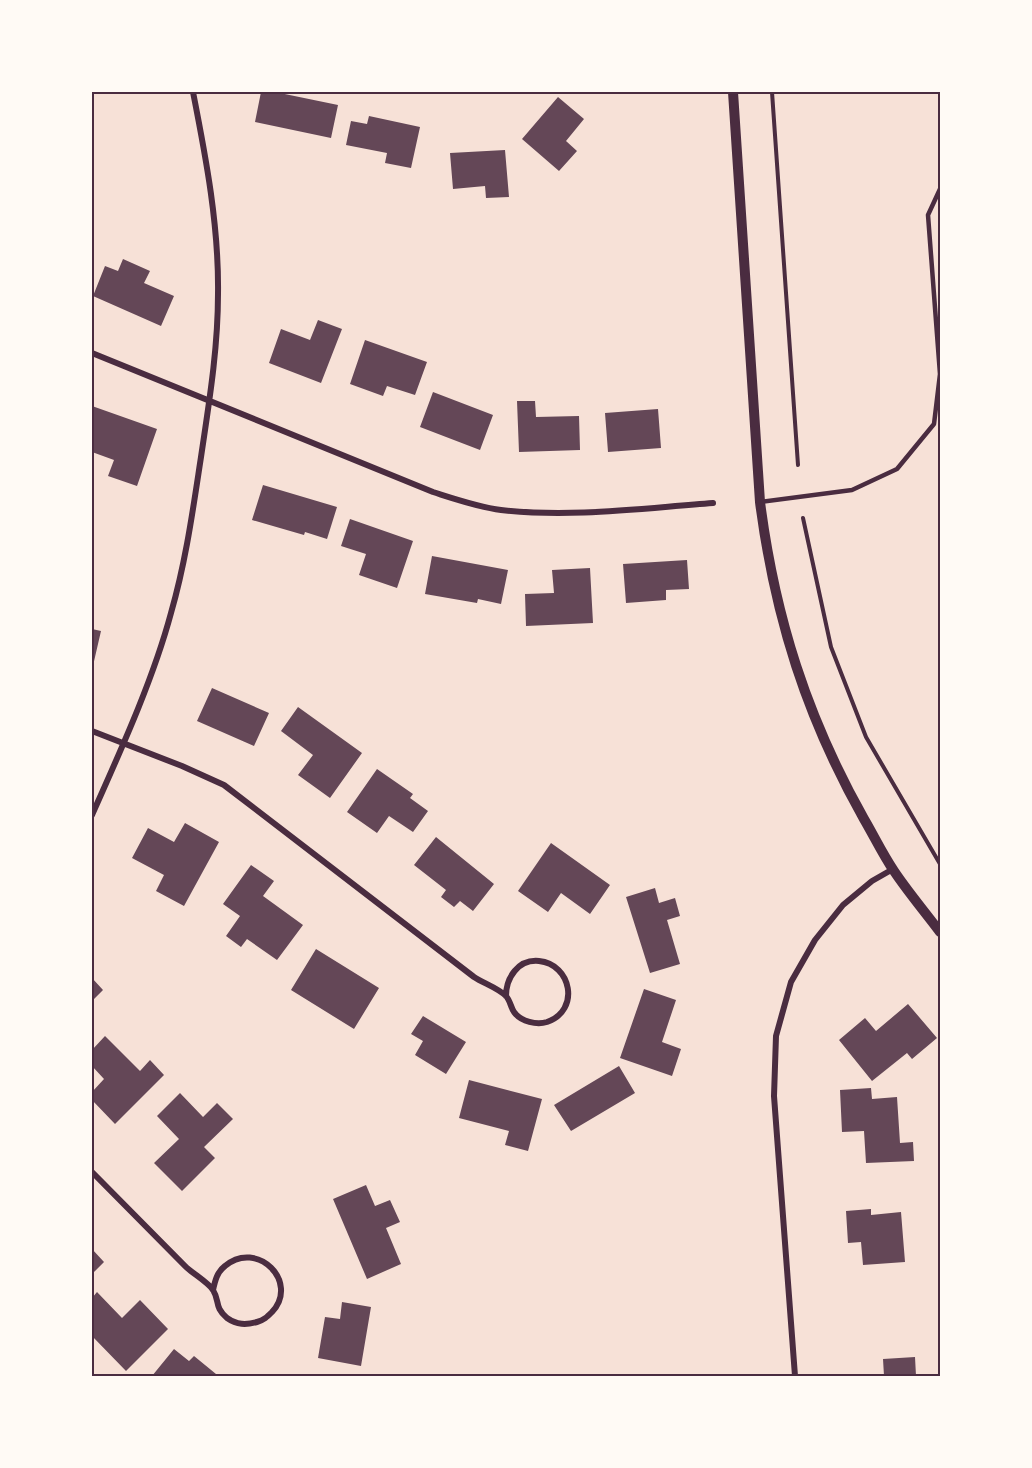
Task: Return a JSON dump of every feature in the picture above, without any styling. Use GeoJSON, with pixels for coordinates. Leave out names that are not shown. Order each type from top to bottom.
{"type":"FeatureCollection","features":[{"type":"Feature","properties":{"kind":"street"},"geometry":{"type":"LineString","coordinates":[[92,815],[151,672],[171,614],[187,552],[209,400],[215,353],[218,293],[216,232],[208,169],[193,92]]}},
{"type":"Feature","properties":{"kind":"street"},"geometry":{"type":"LineString","coordinates":[[733,92],[760,502],[766,548],[784,633],[813,716],[850,795],[893,869],[940,932]]}},
{"type":"Feature","properties":{"kind":"street"},"geometry":{"type":"LineString","coordinates":[[92,353],[434,492],[498,509],[566,513],[713,503]]}},
{"type":"Feature","properties":{"kind":"street"},"geometry":{"type":"LineString","coordinates":[[92,731],[224,785],[474,977],[506,996],[515,1014],[531,1023],[545,1022],[556,1017],[563,1010],[568,999],[569,986],[562,971],[548,962],[534,960],[517,967],[508,979],[506,996]]}},
{"type":"Feature","properties":{"kind":"street"},"geometry":{"type":"LineString","coordinates":[[795,1377],[774,1096],[776,1036],[791,982],[815,940],[843,905],[872,881],[893,869]]}},
{"type":"Feature","properties":{"kind":"street"},"geometry":{"type":"LineString","coordinates":[[92,1172],[188,1269],[213,1290],[217,1306],[230,1320],[248,1325],[264,1320],[277,1307],[281,1287],[278,1276],[271,1267],[253,1258],[242,1258],[222,1268],[216,1277],[213,1290]]}},
{"type":"Feature","properties":{"kind":"lane"},"geometry":{"type":"LineString","coordinates":[[760,502],[852,490],[897,469],[934,424],[940,374],[928,215],[940,189]]}},
{"type":"Feature","properties":{"kind":"path"},"geometry":{"type":"LineString","coordinates":[[772,92],[798,465]]}},
{"type":"Feature","properties":{"kind":"path"},"geometry":{"type":"LineString","coordinates":[[803,518],[831,647],[866,737],[940,864]]}},
{"type":"Feature","properties":{"kind":"building"},"geometry":{"type":"Polygon","coordinates":[[[261,92],[275,92],[338,105],[331,138],[255,122],[261,92]]]}},
{"type":"Feature","properties":{"kind":"building"},"geometry":{"type":"Polygon","coordinates":[[[558,97],[584,119],[566,141],[577,151],[559,171],[522,139],[558,97]]]}},
{"type":"Feature","properties":{"kind":"building"},"geometry":{"type":"Polygon","coordinates":[[[369,116],[420,127],[411,168],[385,163],[387,153],[346,145],[351,121],[367,124],[369,116]]]}},
{"type":"Feature","properties":{"kind":"building"},"geometry":{"type":"Polygon","coordinates":[[[505,150],[509,197],[486,198],[485,186],[453,189],[450,153],[505,150]]]}},
{"type":"Feature","properties":{"kind":"building"},"geometry":{"type":"Polygon","coordinates":[[[123,259],[150,271],[144,283],[174,296],[161,326],[93,296],[105,266],[118,271],[123,259]]]}},
{"type":"Feature","properties":{"kind":"building"},"geometry":{"type":"Polygon","coordinates":[[[318,320],[342,329],[321,383],[269,363],[281,329],[310,340],[318,320]]]}},
{"type":"Feature","properties":{"kind":"building"},"geometry":{"type":"Polygon","coordinates":[[[365,340],[427,362],[415,395],[387,386],[383,396],[350,384],[365,340]]]}},
{"type":"Feature","properties":{"kind":"building"},"geometry":{"type":"Polygon","coordinates":[[[433,392],[493,415],[480,450],[420,427],[433,392]]]}},
{"type":"Feature","properties":{"kind":"building"},"geometry":{"type":"Polygon","coordinates":[[[517,401],[535,401],[536,417],[579,416],[580,450],[519,452],[517,401]]]}},
{"type":"Feature","properties":{"kind":"building"},"geometry":{"type":"Polygon","coordinates":[[[92,406],[157,429],[137,486],[108,476],[114,460],[92,452],[94,440],[92,440],[92,406]]]}},
{"type":"Feature","properties":{"kind":"building"},"geometry":{"type":"Polygon","coordinates":[[[658,409],[661,448],[608,452],[605,413],[658,409]]]}},
{"type":"Feature","properties":{"kind":"building"},"geometry":{"type":"Polygon","coordinates":[[[263,485],[337,507],[327,539],[252,520],[263,485]]]}},
{"type":"Feature","properties":{"kind":"building"},"geometry":{"type":"Polygon","coordinates":[[[350,519],[413,541],[397,588],[359,575],[366,554],[341,546],[350,519]]]}},
{"type":"Feature","properties":{"kind":"building"},"geometry":{"type":"Polygon","coordinates":[[[432,556],[508,570],[501,604],[478,599],[477,603],[425,594],[432,556]]]}},
{"type":"Feature","properties":{"kind":"building"},"geometry":{"type":"Polygon","coordinates":[[[687,560],[689,589],[666,590],[666,600],[626,603],[623,564],[687,560]]]}},
{"type":"Feature","properties":{"kind":"building"},"geometry":{"type":"Polygon","coordinates":[[[590,568],[593,623],[526,626],[525,594],[554,593],[552,570],[590,568]]]}},
{"type":"Feature","properties":{"kind":"building"},"geometry":{"type":"Polygon","coordinates":[[[92,629],[101,631],[92,670],[92,629]]]}},
{"type":"Feature","properties":{"kind":"building"},"geometry":{"type":"Polygon","coordinates":[[[212,688],[269,713],[254,746],[197,721],[212,688]]]}},
{"type":"Feature","properties":{"kind":"building"},"geometry":{"type":"Polygon","coordinates":[[[298,707],[362,753],[330,798],[298,775],[313,755],[281,731],[298,707]]]}},
{"type":"Feature","properties":{"kind":"building"},"geometry":{"type":"Polygon","coordinates":[[[377,769],[413,794],[410,798],[428,811],[413,832],[389,816],[377,833],[347,812],[377,769]]]}},
{"type":"Feature","properties":{"kind":"building"},"geometry":{"type":"Polygon","coordinates":[[[185,823],[219,842],[184,906],[156,891],[164,875],[132,858],[148,828],[174,842],[185,823]]]}},
{"type":"Feature","properties":{"kind":"building"},"geometry":{"type":"Polygon","coordinates":[[[436,837],[494,884],[473,911],[460,901],[454,907],[441,897],[446,890],[414,865],[436,837]]]}},
{"type":"Feature","properties":{"kind":"building"},"geometry":{"type":"Polygon","coordinates":[[[551,843],[610,885],[590,914],[561,893],[548,912],[518,891],[551,843]]]}},
{"type":"Feature","properties":{"kind":"building"},"geometry":{"type":"Polygon","coordinates":[[[251,865],[274,881],[263,896],[303,925],[277,960],[247,939],[241,947],[226,936],[240,916],[223,904],[251,865]]]}},
{"type":"Feature","properties":{"kind":"building"},"geometry":{"type":"Polygon","coordinates":[[[655,888],[659,903],[675,898],[680,916],[667,920],[680,964],[650,973],[626,897],[655,888]]]}},
{"type":"Feature","properties":{"kind":"building"},"geometry":{"type":"Polygon","coordinates":[[[316,949],[379,988],[354,1029],[291,990],[316,949]]]}},
{"type":"Feature","properties":{"kind":"building"},"geometry":{"type":"Polygon","coordinates":[[[92,978],[103,990],[92,1001],[92,978]]]}},
{"type":"Feature","properties":{"kind":"building"},"geometry":{"type":"Polygon","coordinates":[[[644,989],[676,1000],[662,1042],[681,1049],[672,1076],[620,1058],[644,989]]]}},
{"type":"Feature","properties":{"kind":"building"},"geometry":{"type":"Polygon","coordinates":[[[908,1004],[937,1038],[912,1059],[907,1053],[872,1081],[839,1040],[865,1018],[876,1031],[908,1004]]]}},
{"type":"Feature","properties":{"kind":"building"},"geometry":{"type":"Polygon","coordinates":[[[423,1016],[466,1042],[446,1074],[415,1055],[423,1041],[411,1034],[423,1016]]]}},
{"type":"Feature","properties":{"kind":"building"},"geometry":{"type":"Polygon","coordinates":[[[105,1036],[140,1071],[150,1060],[164,1075],[115,1124],[92,1100],[92,1092],[104,1079],[92,1066],[92,1050],[105,1036]]]}},
{"type":"Feature","properties":{"kind":"building"},"geometry":{"type":"Polygon","coordinates":[[[619,1066],[635,1093],[571,1131],[554,1105],[619,1066]]]}},
{"type":"Feature","properties":{"kind":"building"},"geometry":{"type":"Polygon","coordinates":[[[469,1080],[542,1099],[528,1151],[505,1145],[509,1131],[459,1118],[469,1080]]]}},
{"type":"Feature","properties":{"kind":"building"},"geometry":{"type":"Polygon","coordinates":[[[871,1088],[872,1099],[897,1097],[900,1143],[913,1142],[914,1161],[866,1163],[864,1131],[842,1132],[840,1090],[871,1088]]]}},
{"type":"Feature","properties":{"kind":"building"},"geometry":{"type":"Polygon","coordinates":[[[180,1093],[203,1117],[217,1103],[233,1119],[204,1147],[215,1158],[182,1191],[154,1163],[179,1139],[157,1116],[180,1093]]]}},
{"type":"Feature","properties":{"kind":"building"},"geometry":{"type":"Polygon","coordinates":[[[366,1185],[375,1206],[390,1200],[400,1222],[386,1228],[401,1264],[367,1279],[333,1199],[366,1185]]]}},
{"type":"Feature","properties":{"kind":"building"},"geometry":{"type":"Polygon","coordinates":[[[871,1209],[871,1215],[901,1212],[905,1262],[863,1265],[861,1242],[848,1243],[846,1211],[871,1209]]]}},
{"type":"Feature","properties":{"kind":"building"},"geometry":{"type":"Polygon","coordinates":[[[92,1249],[104,1262],[92,1274],[92,1249]]]}},
{"type":"Feature","properties":{"kind":"building"},"geometry":{"type":"Polygon","coordinates":[[[97,1292],[122,1318],[140,1300],[168,1329],[126,1371],[92,1336],[92,1298],[97,1292]]]}},
{"type":"Feature","properties":{"kind":"building"},"geometry":{"type":"Polygon","coordinates":[[[342,1302],[371,1307],[361,1366],[318,1358],[325,1317],[340,1319],[342,1302]]]}},
{"type":"Feature","properties":{"kind":"building"},"geometry":{"type":"Polygon","coordinates":[[[174,1349],[189,1361],[194,1356],[216,1374],[214,1376],[152,1376],[174,1349]]]}},
{"type":"Feature","properties":{"kind":"building"},"geometry":{"type":"Polygon","coordinates":[[[915,1357],[916,1376],[884,1376],[883,1359],[915,1357]]]}}]}
